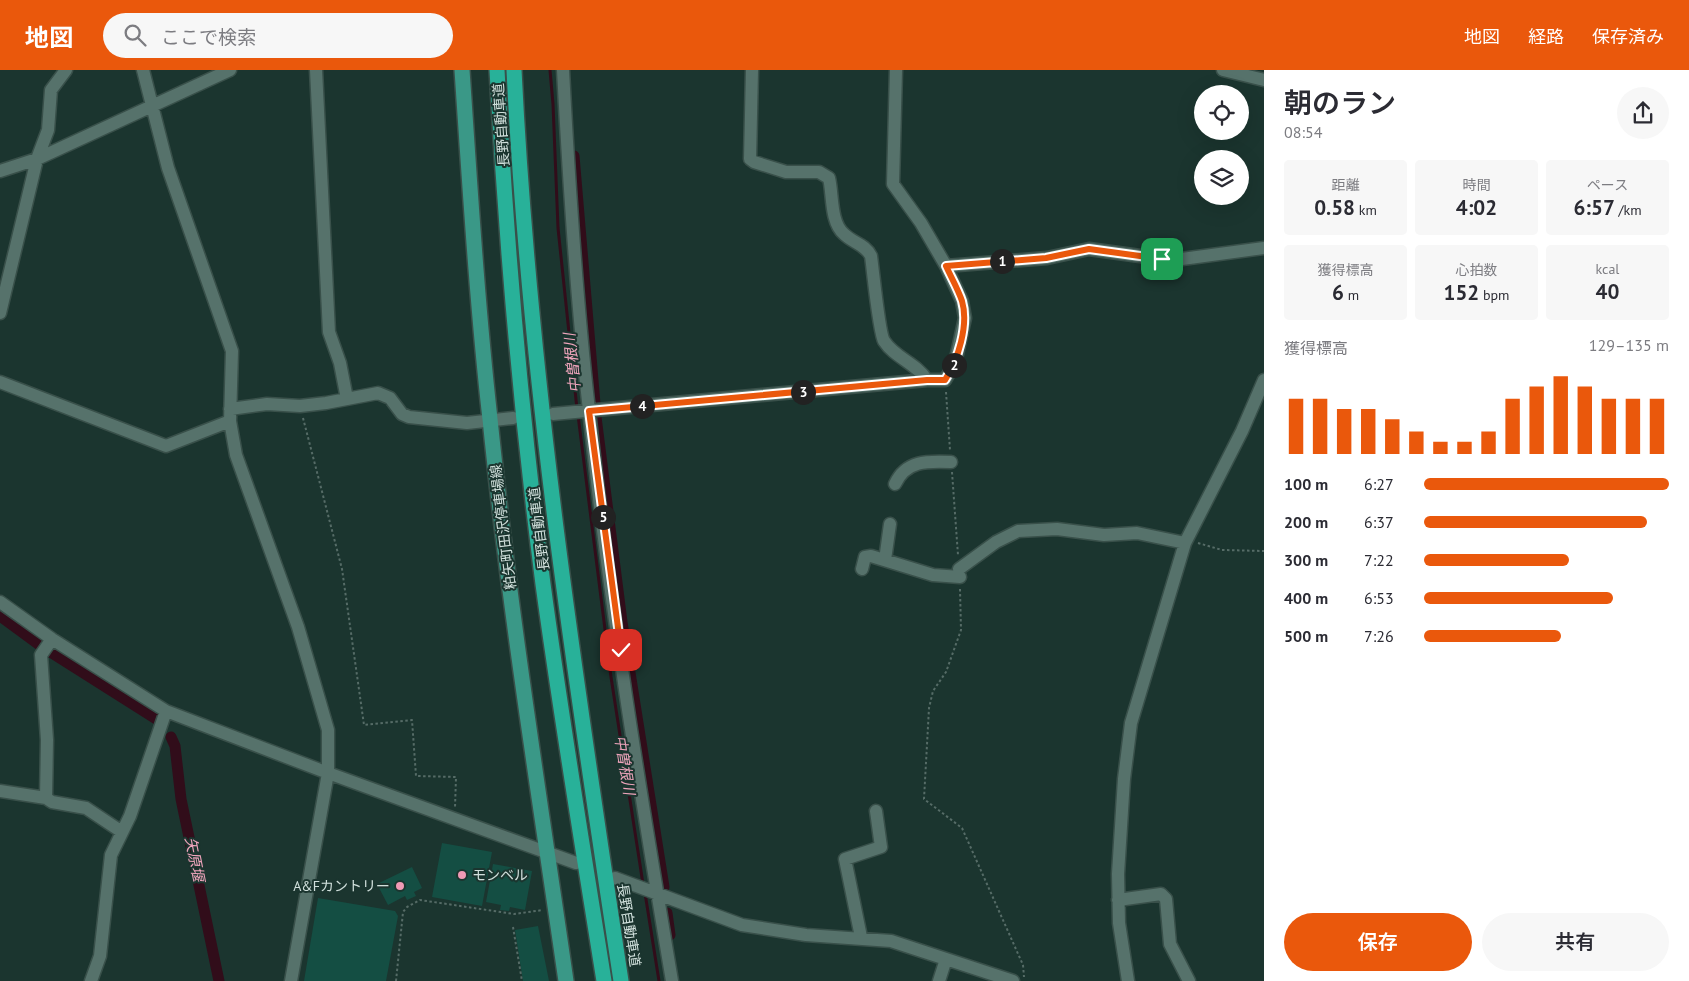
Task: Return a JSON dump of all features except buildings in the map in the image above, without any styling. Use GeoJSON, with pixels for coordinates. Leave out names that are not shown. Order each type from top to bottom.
{"type":"FeatureCollection","features":[{"type":"Feature","properties":{"kind":"highway","name":"長野自動車道"},"geometry":{"type":"LineString","coordinates":[[497,70],[511,276],[526,440],[544,586],[604,981]]}},
{"type":"Feature","properties":{"kind":"highway","name":"長野自動車道"},"geometry":{"type":"LineString","coordinates":[[514,70],[527,276],[543,428],[562,584],[621,981]]}},
{"type":"Feature","properties":{"kind":"main road","name":"粕矢町田沢停車場線"},"geometry":{"type":"LineString","coordinates":[[462,70],[478,296],[490,420],[518,656],[566,981]]}},
{"type":"Feature","properties":{"kind":"street"},"geometry":{"type":"LineString","coordinates":[[0,313],[37,159],[48,130],[50,90],[66,70]]}},
{"type":"Feature","properties":{"kind":"street"},"geometry":{"type":"LineString","coordinates":[[143,70],[154,105],[168,168],[232,351],[230,415],[236,456],[298,627],[328,730],[328,773],[291,981]]}},
{"type":"Feature","properties":{"kind":"street"},"geometry":{"type":"LineString","coordinates":[[0,171],[37,159],[230,70]]}},
{"type":"Feature","properties":{"kind":"street"},"geometry":{"type":"LineString","coordinates":[[316,70],[329,332],[340,363],[347,399]]}},
{"type":"Feature","properties":{"kind":"street"},"geometry":{"type":"LineString","coordinates":[[563,70],[571,208],[589,411],[619,640],[672,981]]}},
{"type":"Feature","properties":{"kind":"street"},"geometry":{"type":"LineString","coordinates":[[752,70],[750,159],[786,172],[819,172],[829,178],[837,224],[844,235],[864,247],[871,256],[883,340],[906,362],[920,370],[927,380]]}},
{"type":"Feature","properties":{"kind":"street"},"geometry":{"type":"LineString","coordinates":[[553,414],[927,380],[945,380],[955,363],[965,318],[962,301],[946,266],[921,223],[893,184],[896,70]]}},
{"type":"Feature","properties":{"kind":"street"},"geometry":{"type":"LineString","coordinates":[[1229,71],[1264,80]]}},
{"type":"Feature","properties":{"kind":"street"},"geometry":{"type":"LineString","coordinates":[[946,266],[1046,258],[1089,249],[1168,259],[1264,248]]}},
{"type":"Feature","properties":{"kind":"street"},"geometry":{"type":"LineString","coordinates":[[1128,981],[1118,900],[1121,814],[1131,723],[1185,542],[1242,431],[1264,380]]}},
{"type":"Feature","properties":{"kind":"street"},"geometry":{"type":"LineString","coordinates":[[0,382],[166,446],[230,415],[267,404],[300,406],[378,393],[390,398],[402,414],[409,417],[466,423],[513,418]]}},
{"type":"Feature","properties":{"kind":"street"},"geometry":{"type":"LineString","coordinates":[[895,484],[905,468],[916,463],[951,462]]}},
{"type":"Feature","properties":{"kind":"street"},"geometry":{"type":"LineString","coordinates":[[885,560],[890,524]]}},
{"type":"Feature","properties":{"kind":"street"},"geometry":{"type":"LineString","coordinates":[[862,569],[862,561],[865,557],[871,556],[933,575],[960,573],[996,542],[1018,531],[1057,528],[1104,536],[1137,533],[1185,542]]}},
{"type":"Feature","properties":{"kind":"street"},"geometry":{"type":"LineString","coordinates":[[0,602],[52,639],[166,711],[328,773],[576,863]]}},
{"type":"Feature","properties":{"kind":"street"},"geometry":{"type":"LineString","coordinates":[[46,798],[46,740],[41,655],[52,639]]}},
{"type":"Feature","properties":{"kind":"street"},"geometry":{"type":"LineString","coordinates":[[91,981],[100,956],[111,855],[122,832],[166,711]]}},
{"type":"Feature","properties":{"kind":"street"},"geometry":{"type":"LineString","coordinates":[[0,791],[46,798],[52,802],[86,808],[122,832]]}},
{"type":"Feature","properties":{"kind":"street"},"geometry":{"type":"LineString","coordinates":[[861,937],[845,859],[881,847],[876,811]]}},
{"type":"Feature","properties":{"kind":"street"},"geometry":{"type":"LineString","coordinates":[[615,878],[742,924],[806,936],[861,937],[891,941],[1013,981]]}},
{"type":"Feature","properties":{"kind":"street"},"geometry":{"type":"LineString","coordinates":[[1118,900],[1161,894],[1166,899],[1170,944],[1189,981]]}},
{"type":"Feature","properties":{"kind":"street"},"geometry":{"type":"LineString","coordinates":[[940,981],[946,959]]}},
{"type":"Feature","properties":{"kind":"path"},"geometry":{"type":"LineString","coordinates":[[945,380],[960,573],[961,630],[946,672],[933,691],[929,708],[924,799],[962,828],[1023,965],[1025,973],[1023,981]]}},
{"type":"Feature","properties":{"kind":"path"},"geometry":{"type":"LineString","coordinates":[[300,406],[342,569],[364,725],[412,720],[416,776],[456,777],[455,819]]}},
{"type":"Feature","properties":{"kind":"path"},"geometry":{"type":"LineString","coordinates":[[1185,542],[1222,550],[1264,551]]}},
{"type":"Feature","properties":{"kind":"path"},"geometry":{"type":"LineString","coordinates":[[396,981],[404,912],[407,907],[420,900],[514,914],[547,909]]}},
{"type":"Feature","properties":{"kind":"path"},"geometry":{"type":"LineString","coordinates":[[513,928],[522,981]]}},
{"type":"Feature","properties":{"kind":"waterway","name":"中曽根川"},"geometry":{"type":"LineString","coordinates":[[550,70],[558,228],[577,409]]}},
{"type":"Feature","properties":{"kind":"waterway"},"geometry":{"type":"LineString","coordinates":[[574,156],[595,404]]}},
{"type":"Feature","properties":{"kind":"waterway","name":"中曽根川"},"geometry":{"type":"LineString","coordinates":[[578,415],[611,677],[643,884]]}},
{"type":"Feature","properties":{"kind":"waterway"},"geometry":{"type":"LineString","coordinates":[[596,417],[622,622],[664,887]]}},
{"type":"Feature","properties":{"kind":"waterway","name":"矢原堰"},"geometry":{"type":"LineString","coordinates":[[0,616],[41,646]]}},
{"type":"Feature","properties":{"kind":"waterway","name":"矢原堰"},"geometry":{"type":"LineString","coordinates":[[49,651],[158,720]]}},
{"type":"Feature","properties":{"kind":"waterway","name":"矢原堰"},"geometry":{"type":"LineString","coordinates":[[171,737],[175,746],[181,799],[219,981]]}},
{"type":"Feature","properties":{"kind":"waterway","name":"中曽根川"},"geometry":{"type":"LineString","coordinates":[[645,893],[659,981]]}},
{"type":"Feature","properties":{"kind":"waterway"},"geometry":{"type":"LineString","coordinates":[[667,913],[670,935]]}},
{"type":"Feature","properties":{"kind":"place","name":"モンベル"},"geometry":{"type":"Point","coordinates":[462,875]}},
{"type":"Feature","properties":{"kind":"place","name":"A&Fカントリー"},"geometry":{"type":"Point","coordinates":[400,886]}},
{"type":"Feature","properties":{"kind":"route"},"geometry":{"type":"LineString","coordinates":[[621,650],[589,411],[927,380],[945,380],[955,363],[965,318],[962,301],[946,266],[1046,258],[1089,249],[1162,259]]}}]}
